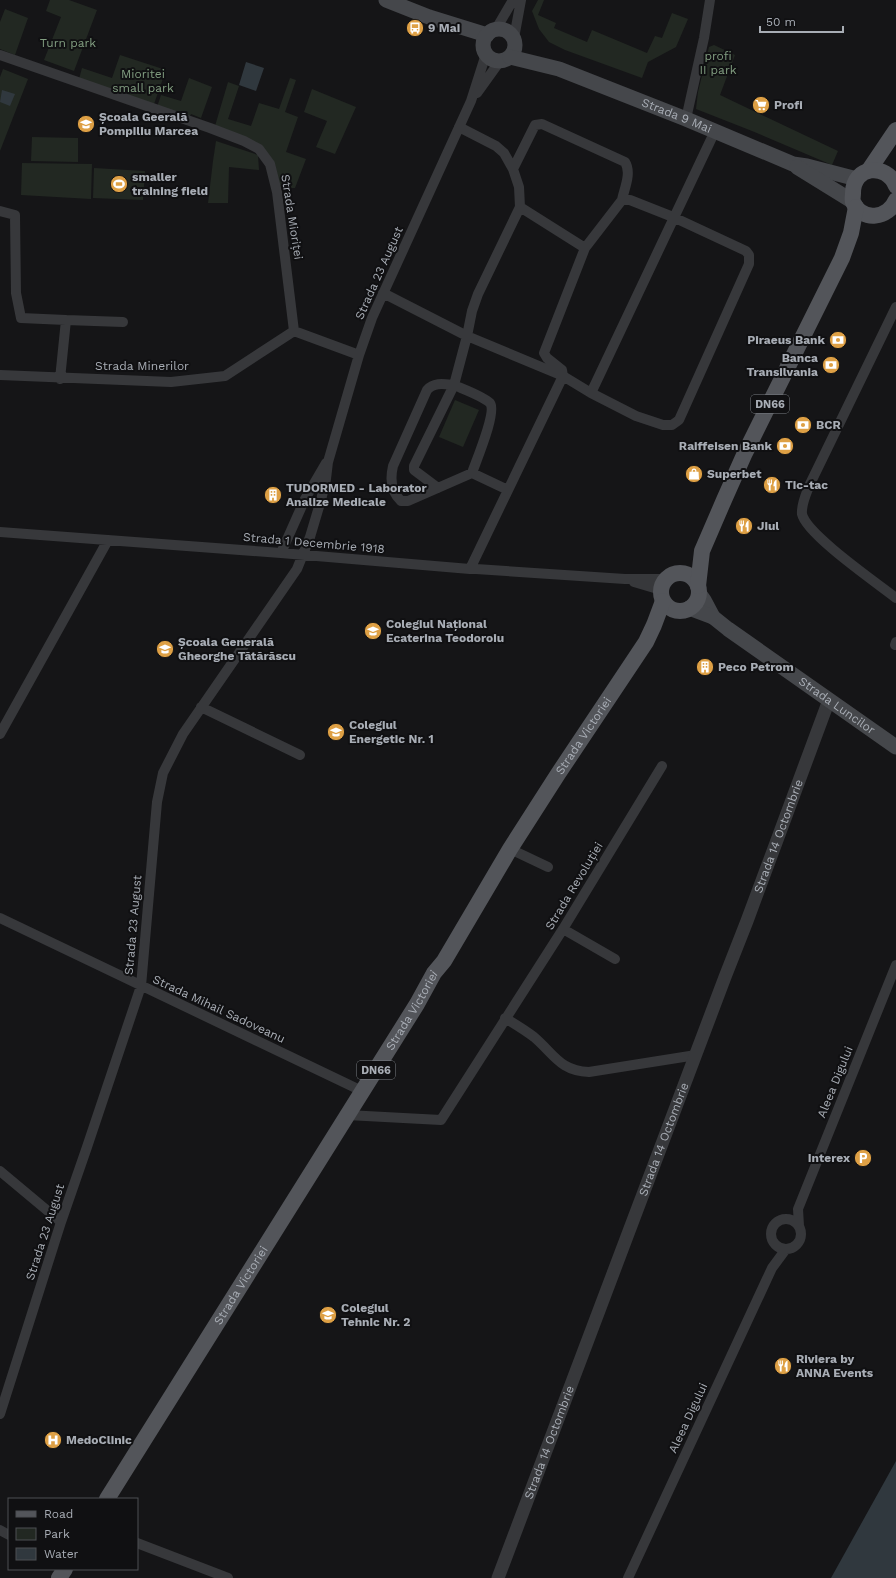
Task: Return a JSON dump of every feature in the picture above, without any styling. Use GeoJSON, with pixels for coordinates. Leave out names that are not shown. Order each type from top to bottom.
{"type":"FeatureCollection","features":[{"type":"Feature","properties":{"kind":"main road","name":"Strada 9 Mai"},"geometry":{"type":"LineString","coordinates":[[386,0],[429,16],[491,32],[506,31],[514,41],[559,69],[686,119],[793,164],[854,204]]}},
{"type":"Feature","properties":{"kind":"main road","name":"Strada 9 Mai"},"geometry":{"type":"LineString","coordinates":[[429,16],[454,30],[485,52],[490,58],[505,59],[559,69]]}},
{"type":"Feature","properties":{"kind":"main road"},"geometry":{"type":"LineString","coordinates":[[485,52],[483,44],[491,32]]}},
{"type":"Feature","properties":{"kind":"main road"},"geometry":{"type":"LineString","coordinates":[[505,59],[515,48],[514,41]]}},
{"type":"Feature","properties":{"kind":"main road","name":"Strada Victoriei"},"geometry":{"type":"LineString","coordinates":[[108,1498],[417,1004],[434,974],[444,961],[510,849],[646,642],[668,590],[702,551],[744,455],[842,258],[851,232],[854,204],[853,189],[896,130]]}},
{"type":"Feature","properties":{"kind":"main road","name":"Strada 9 Mai"},"geometry":{"type":"LineString","coordinates":[[793,164],[863,175]]}},
{"type":"Feature","properties":{"kind":"main road"},"geometry":{"type":"LineString","coordinates":[[863,175],[882,172],[895,179]]}},
{"type":"Feature","properties":{"kind":"main road","name":"Strada Victoriei"},"geometry":{"type":"LineString","coordinates":[[842,258],[885,215],[896,200]]}},
{"type":"Feature","properties":{"kind":"main road"},"geometry":{"type":"LineString","coordinates":[[854,204],[864,214],[885,215]]}},
{"type":"Feature","properties":{"kind":"main road","name":"Strada Victoriei"},"geometry":{"type":"LineString","coordinates":[[698,589],[702,551]]}},
{"type":"Feature","properties":{"kind":"main road"},"geometry":{"type":"LineString","coordinates":[[691,576],[698,589],[694,604],[684,610],[668,590],[691,576]]}},
{"type":"Feature","properties":{"kind":"main road","name":"Strada Luncilor"},"geometry":{"type":"LineString","coordinates":[[698,589],[713,618]]}},
{"type":"Feature","properties":{"kind":"main road","name":"Strada Luncilor"},"geometry":{"type":"LineString","coordinates":[[689,608],[713,618],[829,700],[889,740],[896,748]]}},
{"type":"Feature","properties":{"kind":"street"},"geometry":{"type":"LineString","coordinates":[[491,32],[513,0]]}},
{"type":"Feature","properties":{"kind":"street"},"geometry":{"type":"LineString","coordinates":[[514,41],[521,0]]}},
{"type":"Feature","properties":{"kind":"street"},"geometry":{"type":"LineString","coordinates":[[686,119],[704,38],[710,0]]}},
{"type":"Feature","properties":{"kind":"street","name":"Strada 23 August"},"geometry":{"type":"LineString","coordinates":[[0,1414],[61,1222],[88,1147],[141,986],[157,802],[163,773],[183,734],[291,579],[303,555],[321,500],[328,462],[358,355],[383,293],[471,101],[485,52]]}},
{"type":"Feature","properties":{"kind":"street","name":"Strada Mioriței"},"geometry":{"type":"LineString","coordinates":[[0,56],[210,128],[260,149],[270,164],[277,192],[294,331]]}},
{"type":"Feature","properties":{"kind":"street","name":"Strada 23 August"},"geometry":{"type":"LineString","coordinates":[[471,101],[505,59]]}},
{"type":"Feature","properties":{"kind":"street"},"geometry":{"type":"LineString","coordinates":[[470,569],[563,376],[562,370],[547,358],[544,353],[585,248],[622,200],[628,176],[628,167],[625,162],[542,124],[535,125],[513,169]]}},
{"type":"Feature","properties":{"kind":"street"},"geometry":{"type":"LineString","coordinates":[[438,488],[414,470],[414,466],[454,385],[468,336],[472,311],[478,294],[520,207],[519,187],[513,169],[504,153],[496,146],[460,127]]}},
{"type":"Feature","properties":{"kind":"street"},"geometry":{"type":"LineString","coordinates":[[591,393],[714,131]]}},
{"type":"Feature","properties":{"kind":"street"},"geometry":{"type":"LineString","coordinates":[[383,293],[468,336],[563,376],[591,393],[636,416],[663,425],[672,425],[679,420],[749,264],[749,255],[746,251],[673,217],[630,200],[622,200]]}},
{"type":"Feature","properties":{"kind":"street"},"geometry":{"type":"LineString","coordinates":[[520,207],[585,248]]}},
{"type":"Feature","properties":{"kind":"street"},"geometry":{"type":"LineString","coordinates":[[0,211],[15,215],[16,293],[21,318],[123,322]]}},
{"type":"Feature","properties":{"kind":"street"},"geometry":{"type":"LineString","coordinates":[[896,306],[810,484],[803,502],[802,514],[808,527],[824,543],[896,598]]}},
{"type":"Feature","properties":{"kind":"street"},"geometry":{"type":"LineString","coordinates":[[60,378],[66,320]]}},
{"type":"Feature","properties":{"kind":"street"},"geometry":{"type":"LineString","coordinates":[[294,331],[358,355]]}},
{"type":"Feature","properties":{"kind":"street","name":"Strada Minerilor"},"geometry":{"type":"LineString","coordinates":[[0,375],[171,382],[225,376],[294,331]]}},
{"type":"Feature","properties":{"kind":"street"},"geometry":{"type":"LineString","coordinates":[[436,384],[454,385],[486,400],[491,404],[492,408],[490,422],[472,473],[408,501],[401,501],[394,492],[391,474],[393,466],[427,390],[431,385],[436,384]]}},
{"type":"Feature","properties":{"kind":"street","name":"Strada 23 August"},"geometry":{"type":"LineString","coordinates":[[281,553],[305,499],[328,462]]}},
{"type":"Feature","properties":{"kind":"street"},"geometry":{"type":"LineString","coordinates":[[472,473],[508,490]]}},
{"type":"Feature","properties":{"kind":"street","name":"Strada 1 Decembrie 1918"},"geometry":{"type":"LineString","coordinates":[[0,532],[470,569],[625,579],[668,590]]}},
{"type":"Feature","properties":{"kind":"street"},"geometry":{"type":"LineString","coordinates":[[0,734],[108,540]]}},
{"type":"Feature","properties":{"kind":"street","name":"Strada 14 Octombrie"},"geometry":{"type":"LineString","coordinates":[[498,1578],[696,1054],[748,921],[829,700]]}},
{"type":"Feature","properties":{"kind":"street"},"geometry":{"type":"LineString","coordinates":[[201,707],[300,755]]}},
{"type":"Feature","properties":{"kind":"street","name":"Strada Revoluției"},"geometry":{"type":"LineString","coordinates":[[347,1115],[442,1120],[505,1018],[564,929],[662,766]]}},
{"type":"Feature","properties":{"kind":"street"},"geometry":{"type":"LineString","coordinates":[[510,849],[548,868]]}},
{"type":"Feature","properties":{"kind":"street","name":"Strada Mihail Sadoveanu"},"geometry":{"type":"LineString","coordinates":[[0,918],[362,1091]]}},
{"type":"Feature","properties":{"kind":"street"},"geometry":{"type":"LineString","coordinates":[[564,929],[614,959]]}},
{"type":"Feature","properties":{"kind":"street","name":"Aleea Digului"},"geometry":{"type":"LineString","coordinates":[[799,1226],[798,1209],[896,965]]}},
{"type":"Feature","properties":{"kind":"street"},"geometry":{"type":"LineString","coordinates":[[505,1018],[534,1038],[562,1064],[571,1070],[579,1072],[589,1072],[696,1054]]}},
{"type":"Feature","properties":{"kind":"street"},"geometry":{"type":"LineString","coordinates":[[0,1172],[61,1222]]}},
{"type":"Feature","properties":{"kind":"street"},"geometry":{"type":"LineString","coordinates":[[778,1221],[786,1219],[793,1221],[799,1226],[801,1234],[799,1241],[794,1247],[786,1249],[778,1247],[773,1242],[771,1234],[773,1226],[778,1221],[798,1209]]}},
{"type":"Feature","properties":{"kind":"street","name":"Aleea Digului"},"geometry":{"type":"LineString","coordinates":[[772,1268],[773,1242]]}},
{"type":"Feature","properties":{"kind":"street","name":"Aleea Digului"},"geometry":{"type":"LineString","coordinates":[[628,1578],[772,1268],[786,1249]]}},
{"type":"Feature","properties":{"kind":"street"},"geometry":{"type":"LineString","coordinates":[[138,1543],[228,1578]]}},
{"type":"Feature","properties":{"kind":"green space","name":"Turn park"},"geometry":{"type":"Polygon","coordinates":[[[50,0],[69,0],[97,10],[74,71],[44,60],[61,17],[46,11],[50,0]]]}},
{"type":"Feature","properties":{"kind":"green space"},"geometry":{"type":"Polygon","coordinates":[[[538,0],[544,0],[538,15],[556,23],[554,28],[587,42],[592,30],[647,53],[655,36],[662,38],[672,13],[688,19],[676,47],[648,62],[642,78],[565,50],[549,42],[539,29],[532,11],[538,0]]]}},
{"type":"Feature","properties":{"kind":"green space"},"geometry":{"type":"Polygon","coordinates":[[[5,9],[28,18],[15,55],[0,49],[0,22],[5,9]]]}},
{"type":"Feature","properties":{"kind":"green space","name":"profi II park"},"geometry":{"type":"Polygon","coordinates":[[[714,45],[735,55],[720,95],[838,151],[832,165],[696,109],[698,92],[709,47],[714,45]]]}},
{"type":"Feature","properties":{"kind":"green space","name":"Mioritei small park"},"geometry":{"type":"Polygon","coordinates":[[[120,55],[166,70],[154,104],[79,79],[82,68],[112,78],[120,55]]]}},
{"type":"Feature","properties":{"kind":"green space"},"geometry":{"type":"Polygon","coordinates":[[[3,69],[28,79],[0,151],[0,77],[3,69]]]}},
{"type":"Feature","properties":{"kind":"green space"},"geometry":{"type":"Polygon","coordinates":[[[189,78],[212,87],[201,118],[191,114],[189,118],[157,107],[161,95],[181,101],[189,78]]]}},
{"type":"Feature","properties":{"kind":"green space"},"geometry":{"type":"Polygon","coordinates":[[[290,78],[296,80],[285,112],[298,117],[286,152],[306,159],[295,188],[281,188],[273,163],[215,126],[228,82],[239,86],[228,119],[251,126],[259,103],[279,109],[290,78]]]}},
{"type":"Feature","properties":{"kind":"green space"},"geometry":{"type":"Polygon","coordinates":[[[312,89],[356,107],[335,154],[316,147],[327,121],[304,112],[312,89]]]}},
{"type":"Feature","properties":{"kind":"green space"},"geometry":{"type":"Polygon","coordinates":[[[32,137],[78,138],[78,162],[31,161],[32,137]]]}},
{"type":"Feature","properties":{"kind":"green space"},"geometry":{"type":"Polygon","coordinates":[[[216,141],[258,155],[259,170],[229,167],[228,203],[208,203],[216,141]]]}},
{"type":"Feature","properties":{"kind":"green space"},"geometry":{"type":"Polygon","coordinates":[[[22,163],[92,164],[91,199],[21,195],[22,163]]]}},
{"type":"Feature","properties":{"kind":"green space","name":"smaller training field"},"geometry":{"type":"Polygon","coordinates":[[[94,168],[145,171],[143,200],[93,198],[94,168]]]}},
{"type":"Feature","properties":{"kind":"green space"},"geometry":{"type":"Polygon","coordinates":[[[455,400],[479,410],[463,447],[439,437],[455,400]]]}},
{"type":"Feature","properties":{"kind":"water"},"geometry":{"type":"Polygon","coordinates":[[[246,62],[264,68],[256,91],[239,85],[246,62]]]}},
{"type":"Feature","properties":{"kind":"water"},"geometry":{"type":"Polygon","coordinates":[[[2,90],[15,94],[10,106],[0,102],[2,90]]]}},
{"type":"Feature","properties":{"kind":"water"},"geometry":{"type":"Polygon","coordinates":[[[896,1461],[896,1578],[831,1578],[896,1461]]]}},
{"type":"Feature","properties":{"kind":"place","name":"9 Mai"},"geometry":{"type":"Point","coordinates":[415,28]}},
{"type":"Feature","properties":{"kind":"place","name":"Profi"},"geometry":{"type":"Point","coordinates":[761,105]}},
{"type":"Feature","properties":{"kind":"place","name":"Școala Geerală Pompiliu Marcea"},"geometry":{"type":"Point","coordinates":[86,124]}},
{"type":"Feature","properties":{"kind":"place","name":"smaller training field"},"geometry":{"type":"Point","coordinates":[119,184]}},
{"type":"Feature","properties":{"kind":"place","name":"Piraeus Bank"},"geometry":{"type":"Point","coordinates":[838,340]}},
{"type":"Feature","properties":{"kind":"place","name":"Banca Transilvania"},"geometry":{"type":"Point","coordinates":[831,365]}},
{"type":"Feature","properties":{"kind":"place","name":"BCR"},"geometry":{"type":"Point","coordinates":[803,425]}},
{"type":"Feature","properties":{"kind":"place","name":"Raiffeisen Bank"},"geometry":{"type":"Point","coordinates":[785,446]}},
{"type":"Feature","properties":{"kind":"place","name":"Superbet"},"geometry":{"type":"Point","coordinates":[694,474]}},
{"type":"Feature","properties":{"kind":"place","name":"Tic-tac"},"geometry":{"type":"Point","coordinates":[772,485]}},
{"type":"Feature","properties":{"kind":"place","name":"TUDORMED - Laborator Analize Medicale"},"geometry":{"type":"Point","coordinates":[273,495]}},
{"type":"Feature","properties":{"kind":"place","name":"Jiul"},"geometry":{"type":"Point","coordinates":[744,526]}},
{"type":"Feature","properties":{"kind":"place","name":"Colegiul Național Ecaterina Teodoroiu"},"geometry":{"type":"Point","coordinates":[373,631]}},
{"type":"Feature","properties":{"kind":"place","name":"Școala Generală Gheorghe Tătărăscu"},"geometry":{"type":"Point","coordinates":[165,649]}},
{"type":"Feature","properties":{"kind":"place","name":"Peco Petrom"},"geometry":{"type":"Point","coordinates":[705,667]}},
{"type":"Feature","properties":{"kind":"place","name":"Colegiul Energetic Nr. 1"},"geometry":{"type":"Point","coordinates":[336,732]}},
{"type":"Feature","properties":{"kind":"place","name":"Interex"},"geometry":{"type":"Point","coordinates":[863,1158]}},
{"type":"Feature","properties":{"kind":"place","name":"Colegiul Tehnic Nr. 2"},"geometry":{"type":"Point","coordinates":[328,1315]}},
{"type":"Feature","properties":{"kind":"place","name":"Riviera by ANNA Events"},"geometry":{"type":"Point","coordinates":[783,1366]}},
{"type":"Feature","properties":{"kind":"place","name":"MedoClinic"},"geometry":{"type":"Point","coordinates":[53,1440]}}]}
